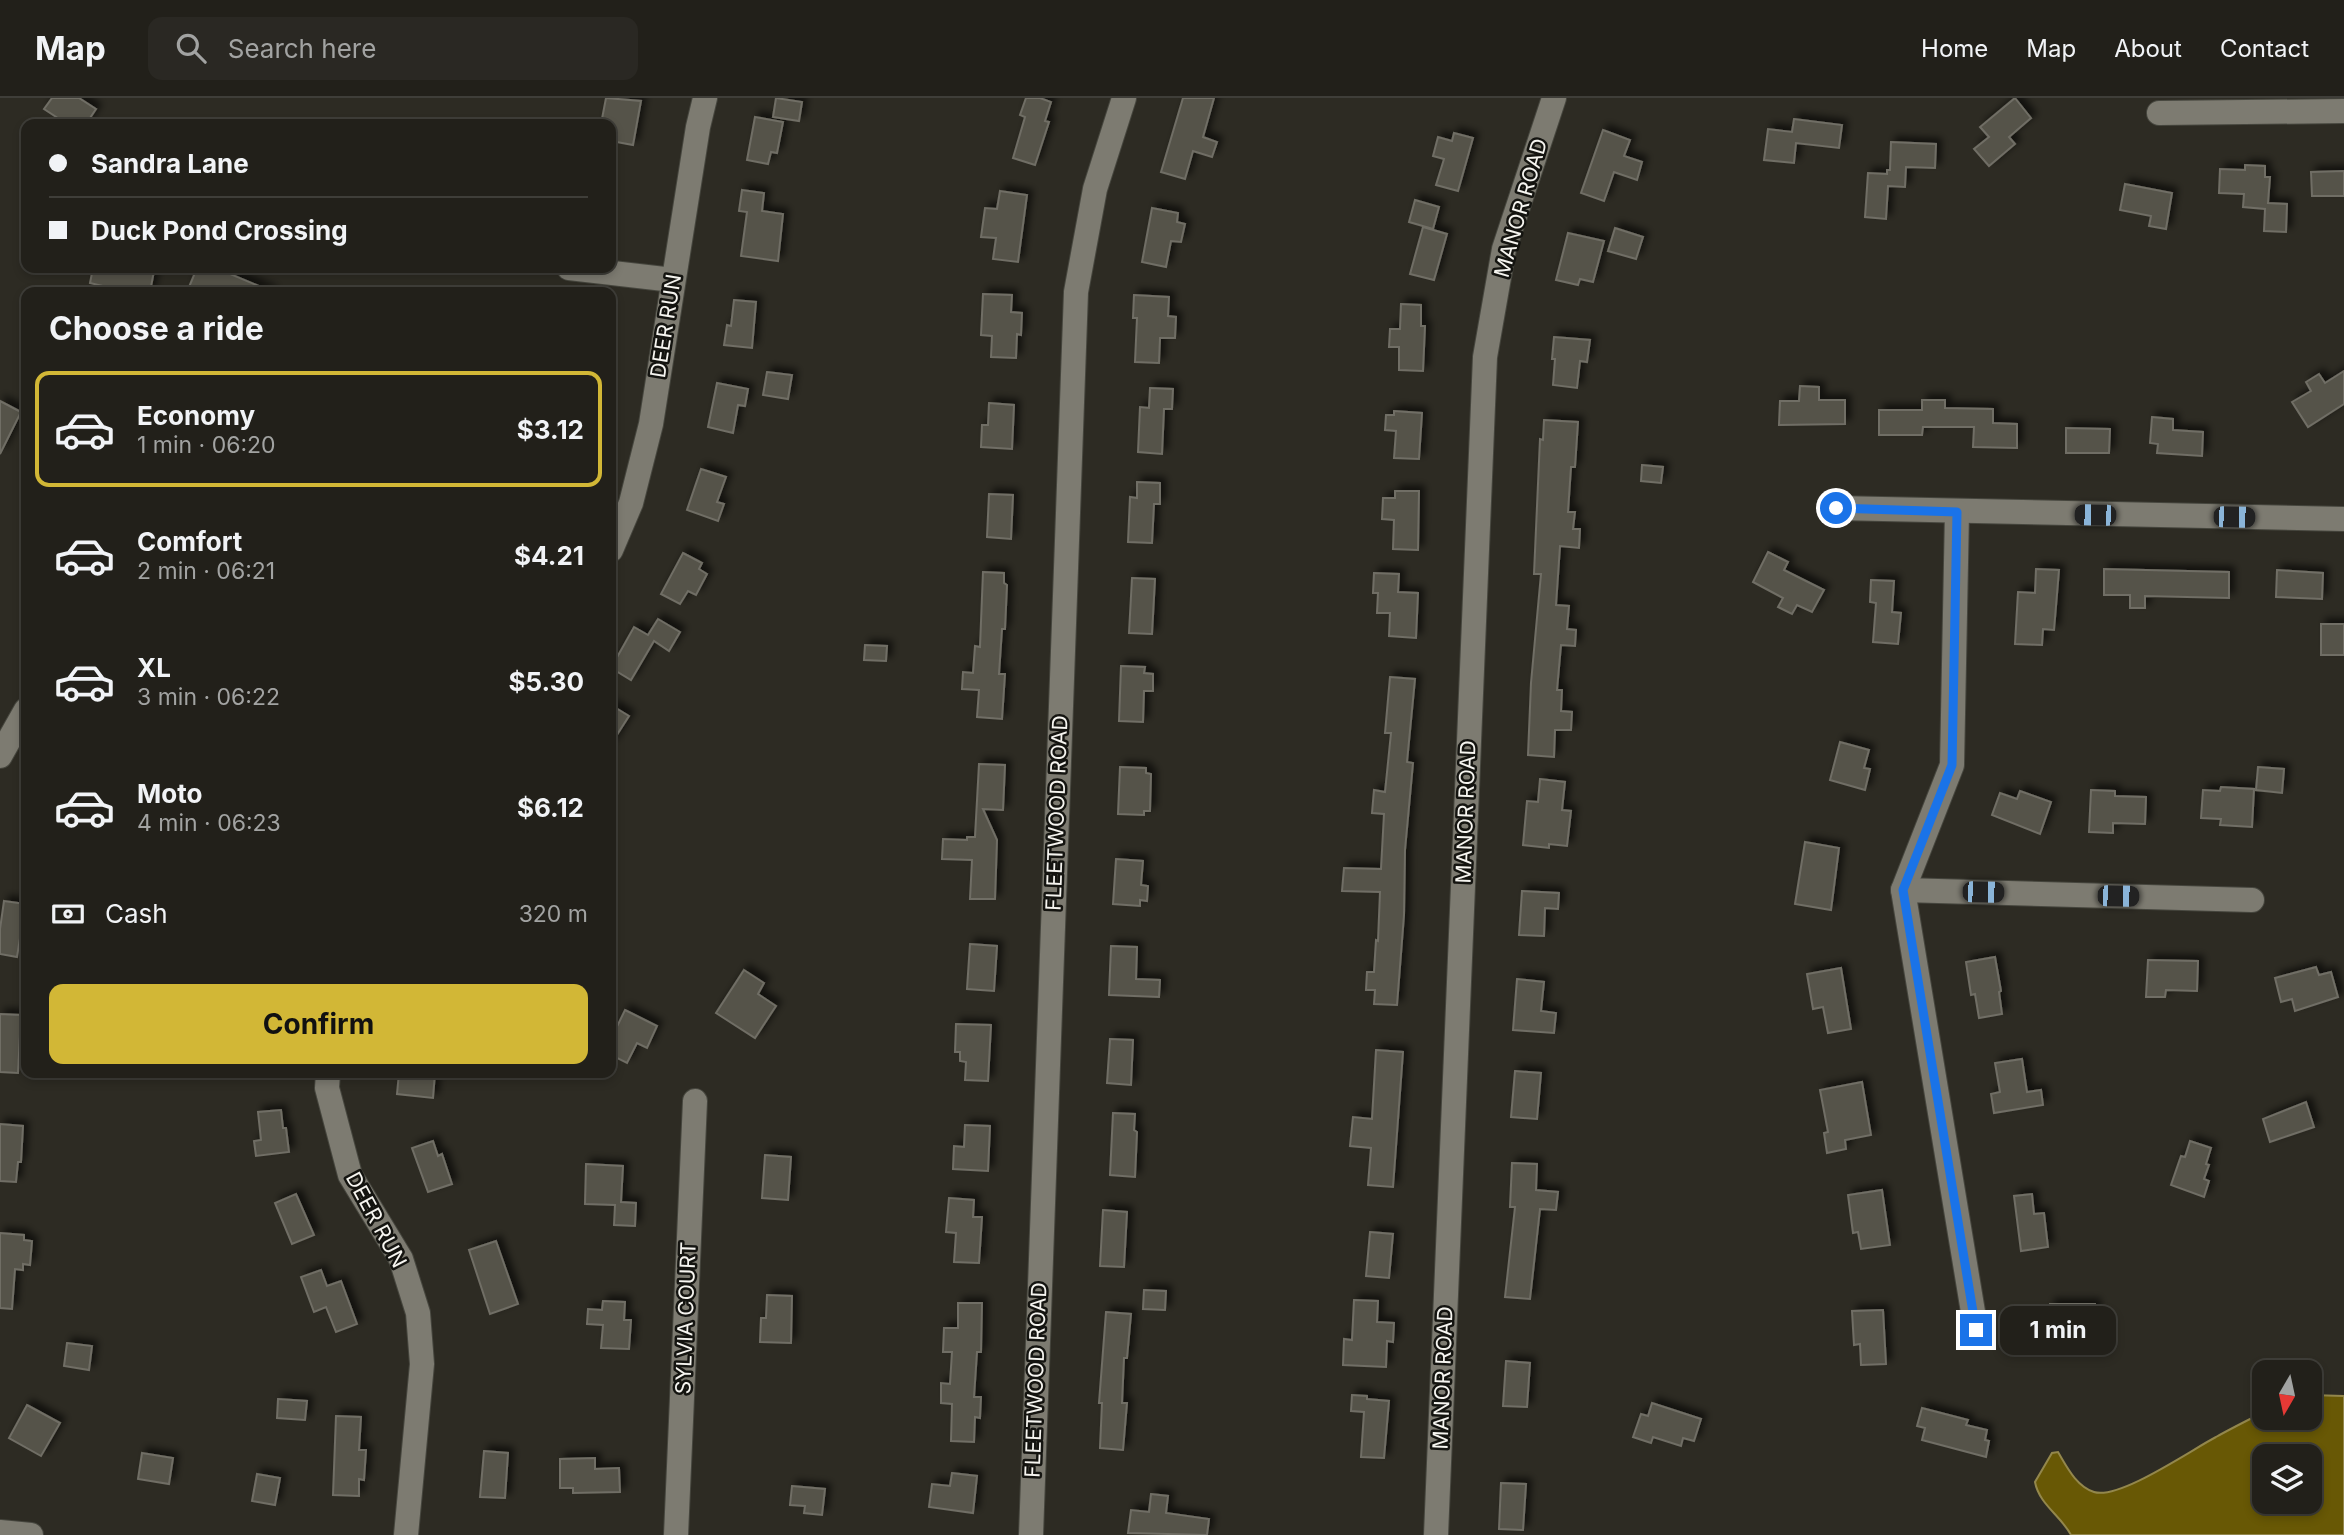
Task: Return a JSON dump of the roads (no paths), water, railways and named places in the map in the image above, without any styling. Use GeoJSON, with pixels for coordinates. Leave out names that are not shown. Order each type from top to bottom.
{"type":"FeatureCollection","features":[{"type":"Feature","properties":{"kind":"street","name":"DEER RUN"},"geometry":{"type":"LineString","coordinates":[[616,538],[631,503],[651,424],[698,127],[705,98]]}},
{"type":"Feature","properties":{"kind":"street","name":"FLEETWOOD ROAD"},"geometry":{"type":"LineString","coordinates":[[1031,1535],[1076,292],[1095,189],[1124,98]]}},
{"type":"Feature","properties":{"kind":"street","name":"MANOR ROAD"},"geometry":{"type":"LineString","coordinates":[[1436,1535],[1485,357],[1504,249],[1555,98]]}},
{"type":"Feature","properties":{"kind":"street"},"geometry":{"type":"LineString","coordinates":[[2159,113],[2339,107]]}},
{"type":"Feature","properties":{"kind":"street"},"geometry":{"type":"LineString","coordinates":[[612,273],[673,280]]}},
{"type":"Feature","properties":{"kind":"street"},"geometry":{"type":"LineString","coordinates":[[1836,508],[2344,519]]}},
{"type":"Feature","properties":{"kind":"street"},"geometry":{"type":"LineString","coordinates":[[1957,512],[1952,765],[1903,890],[1976,1330]]}},
{"type":"Feature","properties":{"kind":"street"},"geometry":{"type":"LineString","coordinates":[[0,756],[21,719]]}},
{"type":"Feature","properties":{"kind":"street"},"geometry":{"type":"LineString","coordinates":[[1903,890],[2252,900]]}},
{"type":"Feature","properties":{"kind":"street","name":"DEER RUN"},"geometry":{"type":"LineString","coordinates":[[328,1078],[327,1087],[350,1175],[401,1259],[418,1313],[422,1364],[406,1535]]}},
{"type":"Feature","properties":{"kind":"street","name":"SYLVIA COURT"},"geometry":{"type":"LineString","coordinates":[[677,1535],[695,1101]]}}]}
